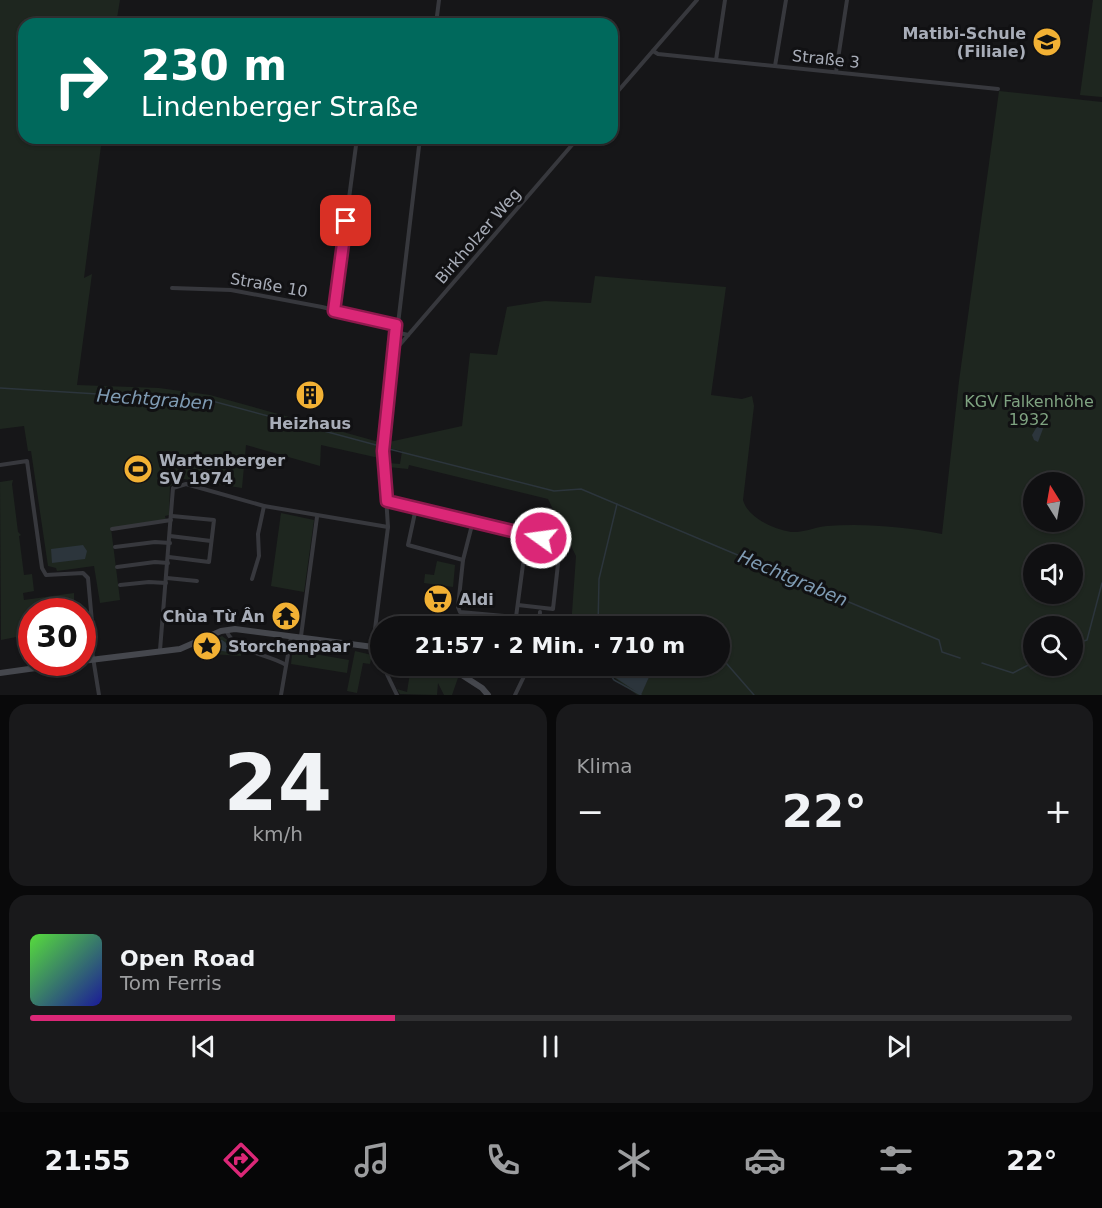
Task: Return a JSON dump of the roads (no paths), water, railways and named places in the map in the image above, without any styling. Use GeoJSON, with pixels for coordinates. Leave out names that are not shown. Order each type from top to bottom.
{"type":"FeatureCollection","features":[{"type":"Feature","properties":{"kind":"main road"},"geometry":{"type":"LineString","coordinates":[[96,660],[190,646],[226,630],[292,634],[370,646]]}},
{"type":"Feature","properties":{"kind":"main road"},"geometry":{"type":"LineString","coordinates":[[0,673],[18,670]]}},
{"type":"Feature","properties":{"kind":"main road"},"geometry":{"type":"LineString","coordinates":[[462,676],[489,695]]}},
{"type":"Feature","properties":{"kind":"street"},"geometry":{"type":"LineString","coordinates":[[437,18],[440,0]]}},
{"type":"Feature","properties":{"kind":"street"},"geometry":{"type":"LineString","coordinates":[[618,91],[697,0]]}},
{"type":"Feature","properties":{"kind":"street"},"geometry":{"type":"LineString","coordinates":[[716,60],[725,0]]}},
{"type":"Feature","properties":{"kind":"street"},"geometry":{"type":"LineString","coordinates":[[775,66],[786,0]]}},
{"type":"Feature","properties":{"kind":"street"},"geometry":{"type":"LineString","coordinates":[[836,72],[847,0]]}},
{"type":"Feature","properties":{"kind":"street","name":"Straße 3"},"geometry":{"type":"LineString","coordinates":[[653,51],[716,60],[998,89]]}},
{"type":"Feature","properties":{"kind":"street"},"geometry":{"type":"LineString","coordinates":[[334,311],[356,144]]}},
{"type":"Feature","properties":{"kind":"street"},"geometry":{"type":"LineString","coordinates":[[380,616],[388,527],[383,451],[396,325],[419,144]]}},
{"type":"Feature","properties":{"kind":"street","name":"Birkholzer Weg"},"geometry":{"type":"LineString","coordinates":[[395,347],[398,348],[573,144]]}},
{"type":"Feature","properties":{"kind":"street","name":"Straße 10"},"geometry":{"type":"LineString","coordinates":[[172,288],[231,290],[396,325]]}},
{"type":"Feature","properties":{"kind":"street"},"geometry":{"type":"LineString","coordinates":[[396,332],[408,335]]}},
{"type":"Feature","properties":{"kind":"street"},"geometry":{"type":"LineString","coordinates":[[0,465],[27,461],[46,575],[86,574],[91,598]]}},
{"type":"Feature","properties":{"kind":"street"},"geometry":{"type":"LineString","coordinates":[[160,650],[169,557],[172,489],[182,483],[264,506],[388,527]]}},
{"type":"Feature","properties":{"kind":"street"},"geometry":{"type":"LineString","coordinates":[[387,501],[546,539],[558,564],[554,607],[551,609],[518,605]]}},
{"type":"Feature","properties":{"kind":"street"},"geometry":{"type":"LineString","coordinates":[[252,579],[259,556],[258,534],[264,506]]}},
{"type":"Feature","properties":{"kind":"street"},"geometry":{"type":"LineString","coordinates":[[416,508],[408,545],[463,560]]}},
{"type":"Feature","properties":{"kind":"street"},"geometry":{"type":"LineString","coordinates":[[301,636],[317,516]]}},
{"type":"Feature","properties":{"kind":"street"},"geometry":{"type":"LineString","coordinates":[[112,529],[171,518],[214,520],[209,562],[169,557]]}},
{"type":"Feature","properties":{"kind":"street"},"geometry":{"type":"LineString","coordinates":[[473,521],[463,560],[458,610],[513,617],[517,615],[529,535],[532,523],[536,521],[543,532],[541,538]]}},
{"type":"Feature","properties":{"kind":"street"},"geometry":{"type":"LineString","coordinates":[[170,536],[211,541]]}},
{"type":"Feature","properties":{"kind":"street"},"geometry":{"type":"LineString","coordinates":[[115,547],[155,542],[170,543]]}},
{"type":"Feature","properties":{"kind":"street"},"geometry":{"type":"LineString","coordinates":[[117,567],[156,562],[168,563]]}},
{"type":"Feature","properties":{"kind":"street"},"geometry":{"type":"LineString","coordinates":[[167,578],[197,581]]}},
{"type":"Feature","properties":{"kind":"street"},"geometry":{"type":"LineString","coordinates":[[120,585],[148,582],[166,584]]}},
{"type":"Feature","properties":{"kind":"street"},"geometry":{"type":"LineString","coordinates":[[540,612],[540,616]]}},
{"type":"Feature","properties":{"kind":"street"},"geometry":{"type":"LineString","coordinates":[[226,630],[231,638],[245,649],[275,658],[286,665]]}},
{"type":"Feature","properties":{"kind":"street"},"geometry":{"type":"LineString","coordinates":[[281,695],[292,634]]}},
{"type":"Feature","properties":{"kind":"street"},"geometry":{"type":"LineString","coordinates":[[275,658],[288,654]]}},
{"type":"Feature","properties":{"kind":"street"},"geometry":{"type":"LineString","coordinates":[[96,676],[99,695]]}},
{"type":"Feature","properties":{"kind":"street"},"geometry":{"type":"LineString","coordinates":[[388,676],[397,695]]}},
{"type":"Feature","properties":{"kind":"street"},"geometry":{"type":"LineString","coordinates":[[515,695],[524,676]]}},
{"type":"Feature","properties":{"kind":"waterway","name":"Hechtgraben"},"geometry":{"type":"LineString","coordinates":[[0,388],[212,401],[376,445]]}},
{"type":"Feature","properties":{"kind":"waterway","name":"Hechtgraben"},"geometry":{"type":"LineString","coordinates":[[389,449],[554,491],[581,489],[939,640],[942,652],[960,658]]}},
{"type":"Feature","properties":{"kind":"waterway","name":"Hechtgraben"},"geometry":{"type":"LineString","coordinates":[[598,616],[599,579],[617,504]]}},
{"type":"Feature","properties":{"kind":"waterway","name":"Hechtgraben"},"geometry":{"type":"LineString","coordinates":[[1083,641],[1087,640],[1102,583]]}},
{"type":"Feature","properties":{"kind":"waterway","name":"Hechtgraben"},"geometry":{"type":"LineString","coordinates":[[982,663],[1013,673],[1023,668]]}},
{"type":"Feature","properties":{"kind":"waterway","name":"Hechtgraben"},"geometry":{"type":"LineString","coordinates":[[730,667],[754,695]]}},
{"type":"Feature","properties":{"kind":"waterway"},"geometry":{"type":"LineString","coordinates":[[611,676],[614,680],[641,695]]}},
{"type":"Feature","properties":{"kind":"place","name":"Matibi-Schule (Filiale)"},"geometry":{"type":"Point","coordinates":[1047,42]}},
{"type":"Feature","properties":{"kind":"place","name":"Heizhaus"},"geometry":{"type":"Point","coordinates":[310,395]}},
{"type":"Feature","properties":{"kind":"place","name":"Wartenberger SV 1974"},"geometry":{"type":"Point","coordinates":[138,469]}},
{"type":"Feature","properties":{"kind":"place","name":"Aldi"},"geometry":{"type":"Point","coordinates":[438,599]}},
{"type":"Feature","properties":{"kind":"place","name":"Chùa Từ Ân"},"geometry":{"type":"Point","coordinates":[286,616]}},
{"type":"Feature","properties":{"kind":"place","name":"Storchenpaar"},"geometry":{"type":"Point","coordinates":[207,646]}},
{"type":"Feature","properties":{"kind":"park label","name":"KGV Falkenhöhe 1932"},"geometry":{"type":"Point","coordinates":[1029,410]}}]}
